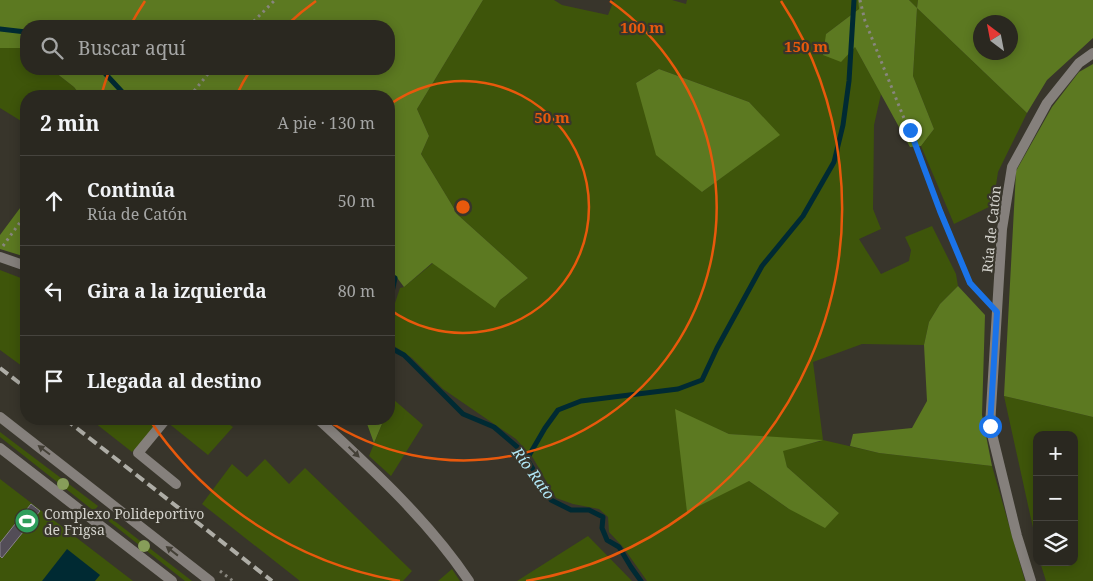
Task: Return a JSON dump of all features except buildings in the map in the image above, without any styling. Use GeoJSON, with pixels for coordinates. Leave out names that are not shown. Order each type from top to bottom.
{"type":"FeatureCollection","features":[{"type":"Feature","properties":{"kind":"street","name":"Rúa de Catón"},"geometry":{"type":"LineString","coordinates":[[1031,581],[1017,536],[990,426],[1002,229],[1012,168],[1047,103],[1079,63],[1093,53]]}},
{"type":"Feature","properties":{"kind":"street"},"geometry":{"type":"LineString","coordinates":[[0,257],[20,264]]}},
{"type":"Feature","properties":{"kind":"street"},"geometry":{"type":"LineString","coordinates":[[0,417],[210,581]]}},
{"type":"Feature","properties":{"kind":"street"},"geometry":{"type":"LineString","coordinates":[[161,425],[138,453],[176,484]]}},
{"type":"Feature","properties":{"kind":"street"},"geometry":{"type":"LineString","coordinates":[[324,425],[394,492],[451,554],[469,581]]}},
{"type":"Feature","properties":{"kind":"street"},"geometry":{"type":"LineString","coordinates":[[0,448],[172,581]]}},
{"type":"Feature","properties":{"kind":"path"},"geometry":{"type":"LineString","coordinates":[[255,20],[275,0]]}},
{"type":"Feature","properties":{"kind":"path"},"geometry":{"type":"LineString","coordinates":[[860,0],[865,21],[970,283],[997,312]]}},
{"type":"Feature","properties":{"kind":"path"},"geometry":{"type":"LineString","coordinates":[[195,90],[207,75]]}},
{"type":"Feature","properties":{"kind":"path"},"geometry":{"type":"LineString","coordinates":[[0,251],[20,223]]}},
{"type":"Feature","properties":{"kind":"green space"},"geometry":{"type":"Polygon","coordinates":[[[0,0],[483,0],[417,109],[429,136],[421,154],[458,215],[528,278],[500,300],[495,308],[432,263],[404,287],[395,275],[395,90],[76,90],[59,75],[395,75],[395,20],[20,20],[20,48],[0,48],[0,0]]]}},
{"type":"Feature","properties":{"kind":"green space"},"geometry":{"type":"Polygon","coordinates":[[[483,0],[554,0],[562,5],[608,15],[614,0],[672,0],[686,4],[687,0],[858,0],[859,9],[826,34],[855,47],[881,94],[874,125],[873,209],[881,229],[859,239],[881,274],[909,261],[911,250],[905,237],[932,226],[956,274],[958,286],[940,304],[929,322],[924,345],[862,344],[813,362],[823,440],[879,453],[992,466],[1025,581],[647,581],[623,547],[609,532],[608,517],[599,509],[573,504],[556,498],[533,458],[516,439],[443,389],[412,358],[395,346],[395,303],[400,288],[404,287],[433,263],[495,307],[500,300],[528,278],[458,215],[421,154],[429,136],[417,109],[483,0]],[[659,69],[636,83],[702,192],[779,135],[749,102],[659,69]],[[675,410],[749,481],[789,509],[839,513],[787,467],[782,450],[821,441],[729,434],[675,410]]]}},
{"type":"Feature","properties":{"kind":"green space"},"geometry":{"type":"Polygon","coordinates":[[[858,0],[909,0],[917,8],[913,76],[934,129],[921,146],[910,147],[855,47],[841,62],[823,55],[826,34],[859,9],[858,0]]]}},
{"type":"Feature","properties":{"kind":"green space"},"geometry":{"type":"Polygon","coordinates":[[[909,0],[918,0],[917,8],[909,0]]]}},
{"type":"Feature","properties":{"kind":"green space"},"geometry":{"type":"Polygon","coordinates":[[[918,0],[1093,0],[1093,38],[1047,80],[1027,113],[917,8],[918,0]]]}},
{"type":"Feature","properties":{"kind":"green space"},"geometry":{"type":"Polygon","coordinates":[[[917,8],[1027,113],[998,172],[993,205],[954,224],[921,146],[934,129],[913,76],[917,8]]]}},
{"type":"Feature","properties":{"kind":"green space"},"geometry":{"type":"Polygon","coordinates":[[[0,48],[20,48],[20,75],[59,75],[76,90],[20,90],[20,120],[0,108],[0,48]]]}},
{"type":"Feature","properties":{"kind":"green space"},"geometry":{"type":"Polygon","coordinates":[[[1093,64],[1093,417],[1004,396],[1016,171],[1052,107],[1079,72],[1093,64]]]}},
{"type":"Feature","properties":{"kind":"green space"},"geometry":{"type":"Polygon","coordinates":[[[659,69],[749,102],[780,135],[702,192],[656,155],[636,83],[659,69]]]}},
{"type":"Feature","properties":{"kind":"green space"},"geometry":{"type":"Polygon","coordinates":[[[20,208],[20,255],[0,249],[0,235],[20,208]]]}},
{"type":"Feature","properties":{"kind":"green space"},"geometry":{"type":"Polygon","coordinates":[[[0,270],[20,278],[20,365],[0,350],[0,270]]]}},
{"type":"Feature","properties":{"kind":"green space"},"geometry":{"type":"Polygon","coordinates":[[[958,286],[985,315],[982,415],[992,466],[879,453],[850,446],[853,434],[912,428],[927,401],[924,345],[929,322],[940,304],[958,286]]]}},
{"type":"Feature","properties":{"kind":"green space"},"geometry":{"type":"Polygon","coordinates":[[[1004,396],[1093,417],[1093,581],[1046,581],[1041,566],[1078,566],[1078,431],[1033,431],[1033,528],[1004,396]]]}},
{"type":"Feature","properties":{"kind":"green space"},"geometry":{"type":"Polygon","coordinates":[[[395,401],[423,425],[391,476],[369,456],[382,425],[395,425],[395,401]]]}},
{"type":"Feature","properties":{"kind":"green space"},"geometry":{"type":"Polygon","coordinates":[[[675,409],[729,434],[823,440],[783,451],[787,467],[839,513],[825,528],[789,509],[749,481],[687,512],[675,409]]]}},
{"type":"Feature","properties":{"kind":"green space"},"geometry":{"type":"Polygon","coordinates":[[[98,425],[158,425],[132,452],[98,425]]]}},
{"type":"Feature","properties":{"kind":"green space"},"geometry":{"type":"Polygon","coordinates":[[[171,425],[230,425],[233,427],[208,455],[171,425]]]}},
{"type":"Feature","properties":{"kind":"green space"},"geometry":{"type":"Polygon","coordinates":[[[367,425],[382,425],[374,443],[367,425]]]}},
{"type":"Feature","properties":{"kind":"green space"},"geometry":{"type":"Polygon","coordinates":[[[0,432],[98,506],[94,511],[0,437],[0,432]]]}},
{"type":"Feature","properties":{"kind":"green space"},"geometry":{"type":"Polygon","coordinates":[[[265,459],[289,484],[305,468],[412,571],[403,581],[300,581],[202,504],[232,464],[247,477],[265,459]]]}},
{"type":"Feature","properties":{"kind":"green space","name":"Complexo Polideportivo de Frigsa"},"geometry":{"type":"Polygon","coordinates":[[[0,479],[133,581],[0,581],[0,479]]]}},
{"type":"Feature","properties":{"kind":"green space"},"geometry":{"type":"Polygon","coordinates":[[[108,516],[192,581],[185,581],[106,519],[108,516]]]}},
{"type":"Feature","properties":{"kind":"green space"},"geometry":{"type":"Polygon","coordinates":[[[588,536],[632,581],[517,581],[588,536]]]}},
{"type":"Feature","properties":{"kind":"green space"},"geometry":{"type":"Polygon","coordinates":[[[452,569],[460,581],[438,581],[452,569]]]}},
{"type":"Feature","properties":{"kind":"water"},"geometry":{"type":"Polygon","coordinates":[[[67,549],[100,575],[95,581],[42,581],[67,549]]]}},
{"type":"Feature","properties":{"kind":"waterway"},"geometry":{"type":"LineString","coordinates":[[527,459],[558,410],[581,401],[678,389],[702,380],[717,348],[762,266],[803,216],[834,162],[843,125],[849,81],[854,0]]}},
{"type":"Feature","properties":{"kind":"waterway","name":"Río Rato"},"geometry":{"type":"LineString","coordinates":[[0,29],[20,31]]}},
{"type":"Feature","properties":{"kind":"waterway","name":"Río Rato"},"geometry":{"type":"LineString","coordinates":[[107,75],[120,90]]}},
{"type":"Feature","properties":{"kind":"waterway","name":"Río Rato"},"geometry":{"type":"LineString","coordinates":[[395,350],[404,355],[463,414],[494,427],[523,452],[551,500],[571,510],[589,510],[603,517],[602,528],[607,540],[619,547],[641,581]]}},
{"type":"Feature","properties":{"kind":"railway"},"geometry":{"type":"LineString","coordinates":[[0,368],[20,383]]}},
{"type":"Feature","properties":{"kind":"railway"},"geometry":{"type":"LineString","coordinates":[[73,425],[272,581]]}},
{"type":"Feature","properties":{"kind":"place","name":"Complexo Polideportivo de Frigsa"},"geometry":{"type":"Point","coordinates":[27,521]}},
{"type":"Feature","properties":{"kind":"route"},"geometry":{"type":"LineString","coordinates":[[910,130],[940,211],[970,283],[997,312],[990,426]]}}]}
